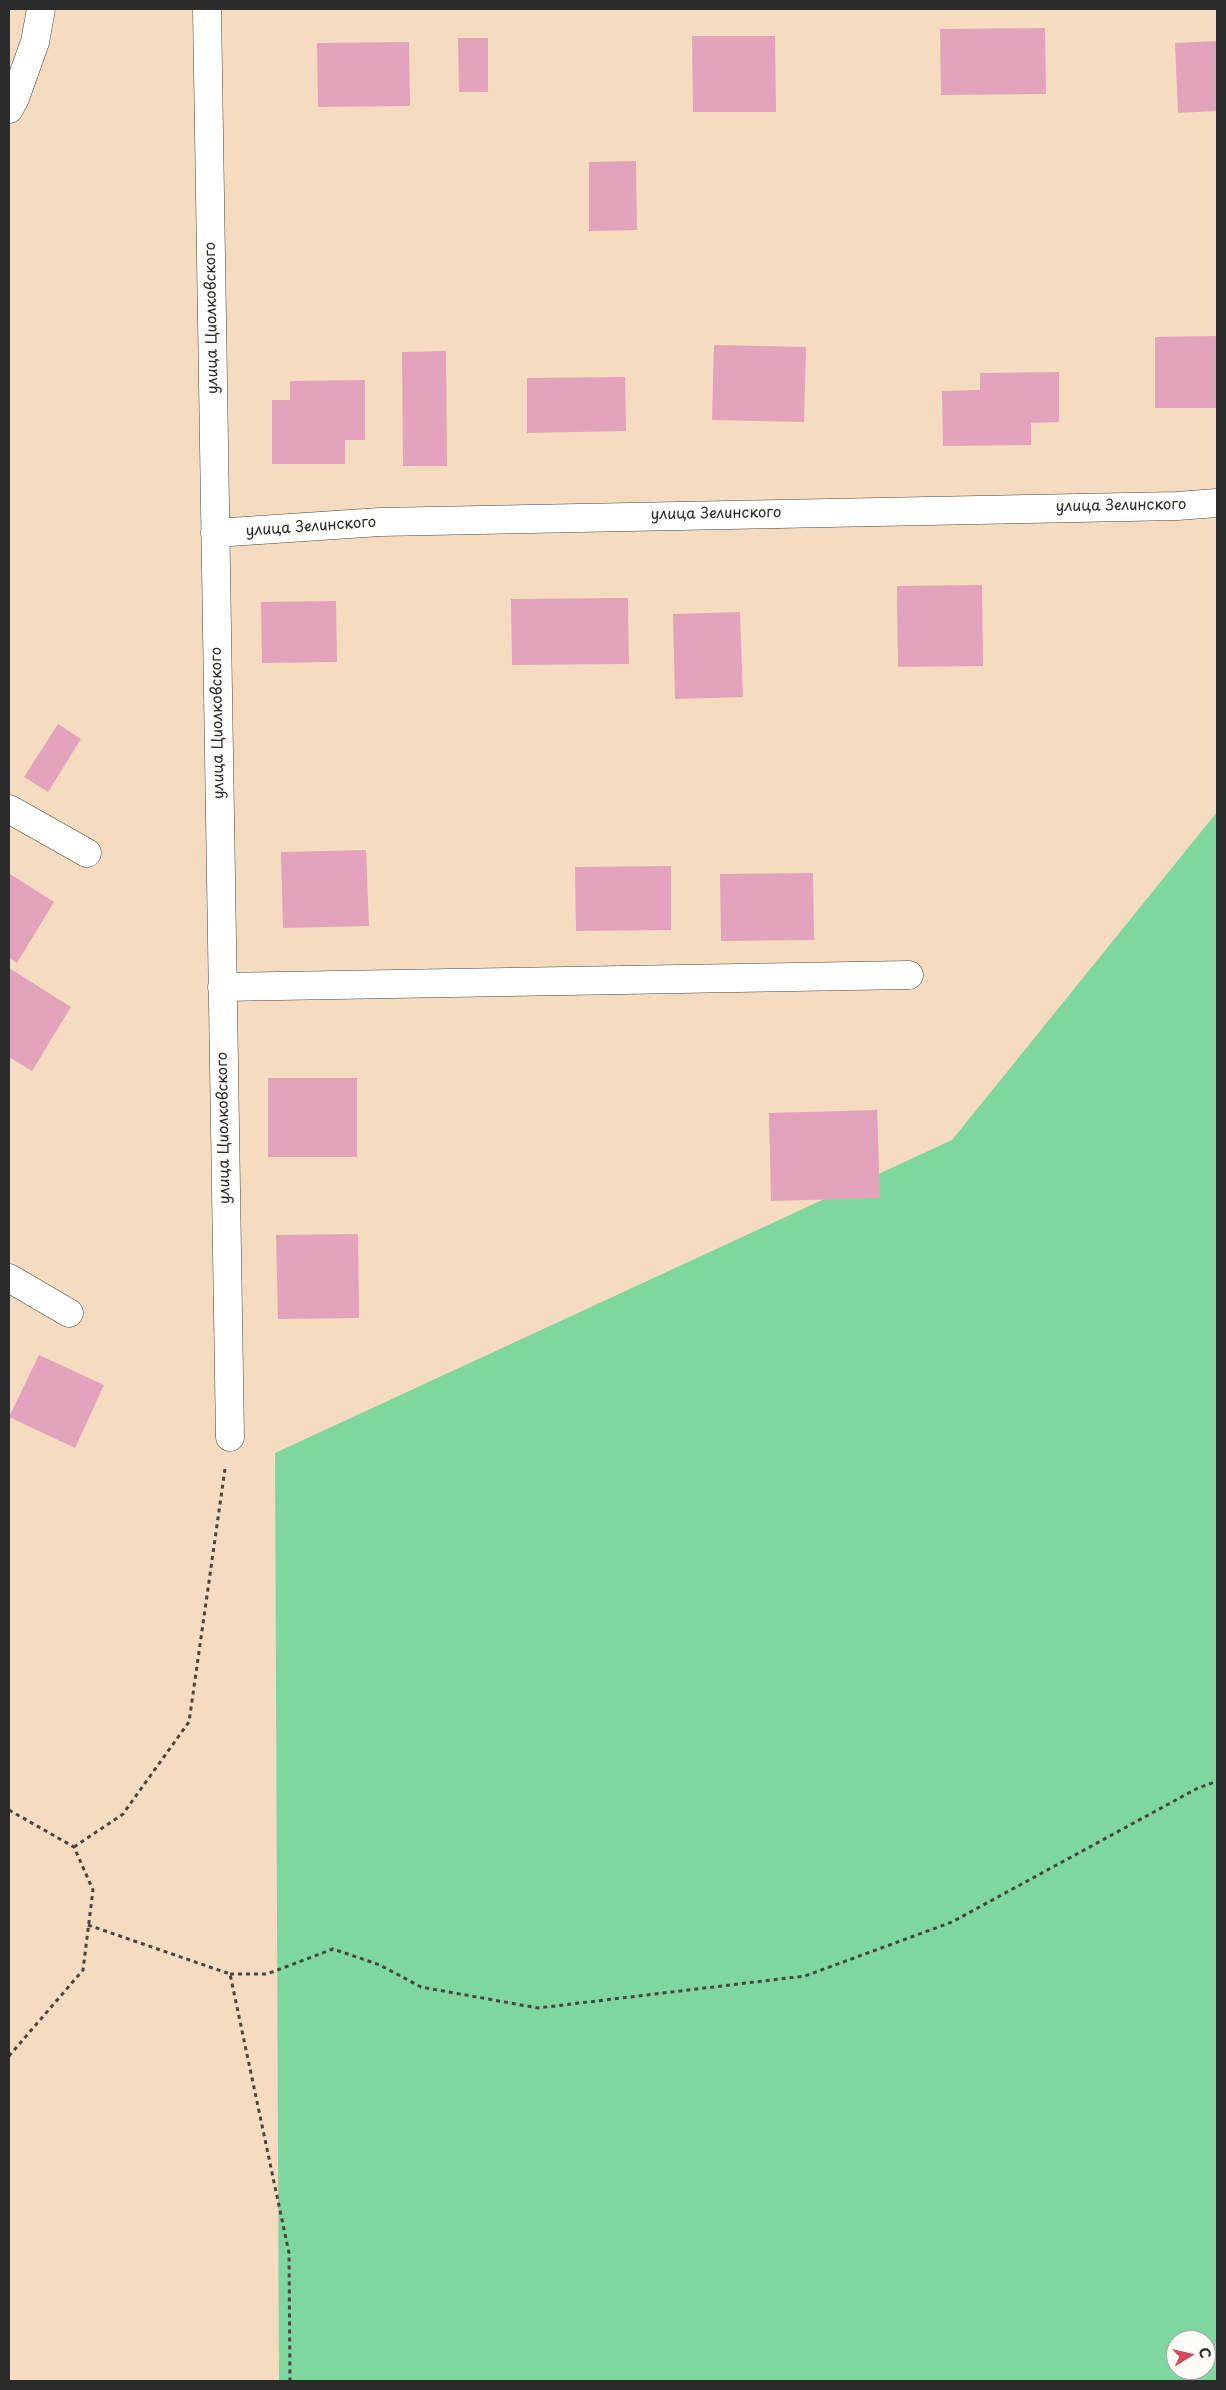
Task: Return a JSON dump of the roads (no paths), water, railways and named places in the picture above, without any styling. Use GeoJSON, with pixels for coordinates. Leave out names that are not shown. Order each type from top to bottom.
{"type":"FeatureCollection","features":[{"type":"Feature","properties":{"kind":"street"},"geometry":{"type":"LineString","coordinates":[[9,109],[15,98],[35,42],[41,9]]}},
{"type":"Feature","properties":{"kind":"street","name":"улица Циолковского"},"geometry":{"type":"LineString","coordinates":[[207,9],[230,1437]]}},
{"type":"Feature","properties":{"kind":"street","name":"улица Зелинского"},"geometry":{"type":"LineString","coordinates":[[215,533],[380,522],[1177,506],[1217,503]]}},
{"type":"Feature","properties":{"kind":"street"},"geometry":{"type":"LineString","coordinates":[[9,809],[87,853]]}},
{"type":"Feature","properties":{"kind":"street"},"geometry":{"type":"LineString","coordinates":[[222,987],[908,975]]}},
{"type":"Feature","properties":{"kind":"street"},"geometry":{"type":"LineString","coordinates":[[9,1278],[69,1313]]}}]}
